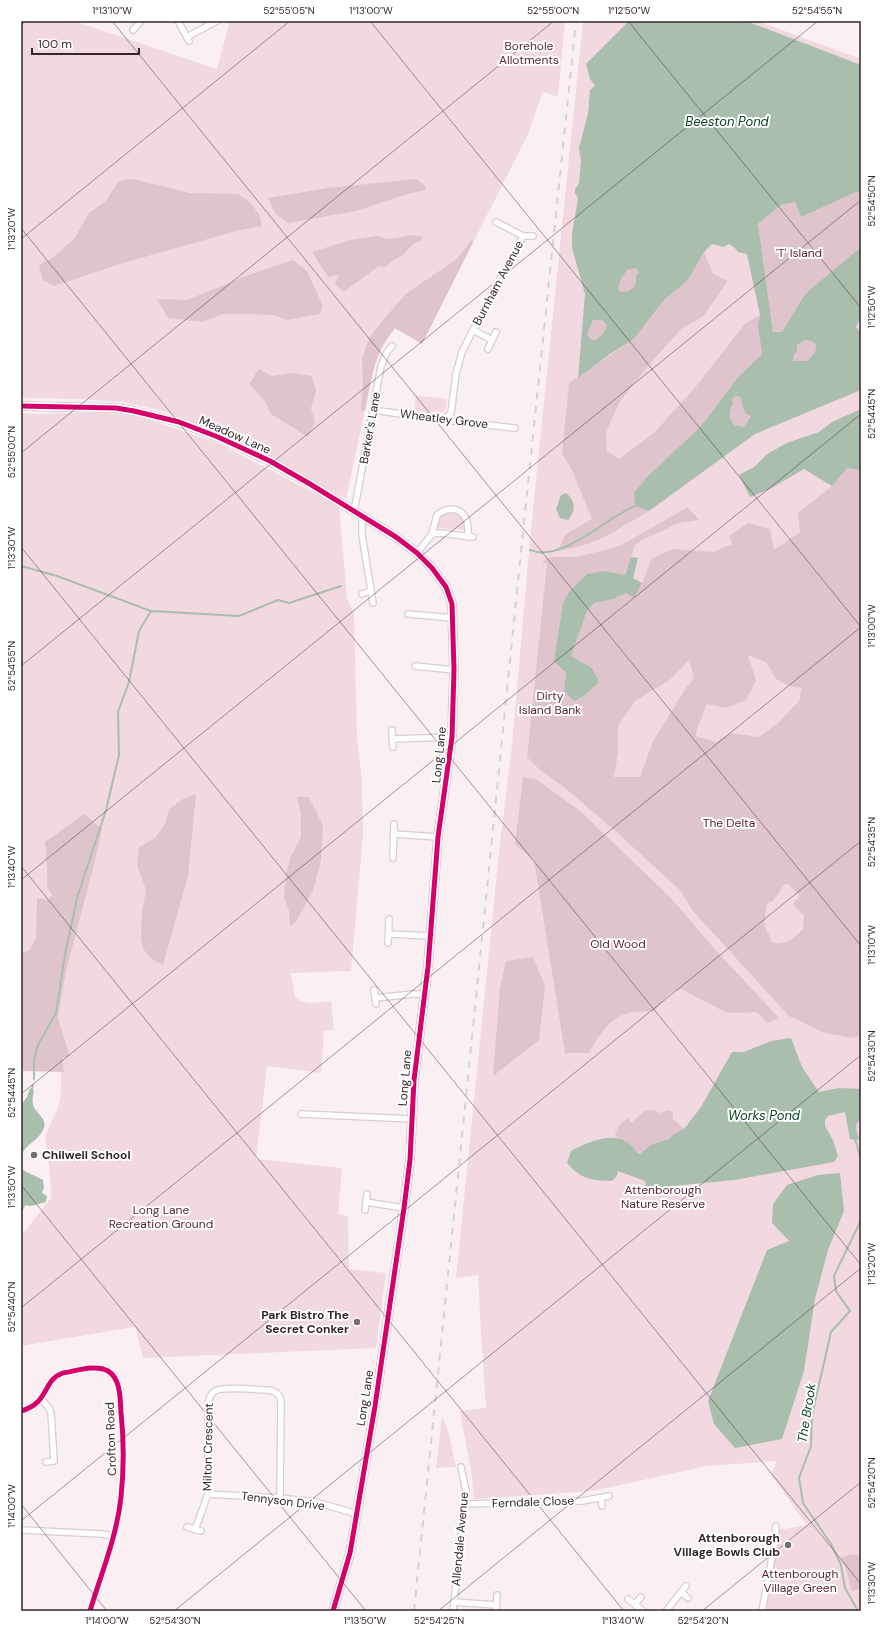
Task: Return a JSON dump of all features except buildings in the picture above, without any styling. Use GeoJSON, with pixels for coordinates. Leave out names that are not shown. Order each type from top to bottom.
{"type":"FeatureCollection","features":[{"type":"Feature","properties":{"kind":"street"},"geometry":{"type":"LineString","coordinates":[[133,30],[141,21]]}},
{"type":"Feature","properties":{"kind":"street"},"geometry":{"type":"LineString","coordinates":[[178,21],[188,39],[217,21]]}},
{"type":"Feature","properties":{"kind":"street","name":"Burnham Avenue"},"geometry":{"type":"LineString","coordinates":[[496,222],[522,236],[533,236]]}},
{"type":"Feature","properties":{"kind":"street","name":"Burnham Avenue"},"geometry":{"type":"LineString","coordinates":[[444,420],[451,413],[457,368],[473,330],[522,236]]}},
{"type":"Feature","properties":{"kind":"street","name":"Burnham Avenue"},"geometry":{"type":"LineString","coordinates":[[473,330],[492,340]]}},
{"type":"Feature","properties":{"kind":"street","name":"Burnham Avenue"},"geometry":{"type":"LineString","coordinates":[[488,349],[496,332]]}},
{"type":"Feature","properties":{"kind":"street","name":"Barker's Lane"},"geometry":{"type":"LineString","coordinates":[[354,512],[381,366],[387,352],[392,346]]}},
{"type":"Feature","properties":{"kind":"street","name":"Meadow Lane"},"geometry":{"type":"LineString","coordinates":[[21,406],[116,408],[155,415],[179,422],[218,437],[270,461],[396,537],[417,553]]}},
{"type":"Feature","properties":{"kind":"street","name":"Wheatley Grove"},"geometry":{"type":"LineString","coordinates":[[373,410],[515,428]]}},
{"type":"Feature","properties":{"kind":"street"},"geometry":{"type":"LineString","coordinates":[[417,553],[432,534],[437,515],[444,511],[454,509],[460,511],[465,517],[470,537],[432,534]]}},
{"type":"Feature","properties":{"kind":"street"},"geometry":{"type":"LineString","coordinates":[[362,517],[362,535],[373,603]]}},
{"type":"Feature","properties":{"kind":"street","name":"Long Lane"},"geometry":{"type":"LineString","coordinates":[[334,1611],[350,1553],[357,1514],[404,1208],[414,1080],[425,994],[438,837],[452,737],[454,670],[452,604],[446,587],[432,568],[417,553]]}},
{"type":"Feature","properties":{"kind":"street"},"geometry":{"type":"LineString","coordinates":[[362,594],[370,591]]}},
{"type":"Feature","properties":{"kind":"street"},"geometry":{"type":"LineString","coordinates":[[408,614],[453,618]]}},
{"type":"Feature","properties":{"kind":"street"},"geometry":{"type":"LineString","coordinates":[[415,666],[454,670]]}},
{"type":"Feature","properties":{"kind":"street"},"geometry":{"type":"LineString","coordinates":[[392,730],[393,747]]}},
{"type":"Feature","properties":{"kind":"street"},"geometry":{"type":"LineString","coordinates":[[392,739],[452,737]]}},
{"type":"Feature","properties":{"kind":"street"},"geometry":{"type":"LineString","coordinates":[[393,858],[394,824]]}},
{"type":"Feature","properties":{"kind":"street"},"geometry":{"type":"LineString","coordinates":[[393,834],[438,837]]}},
{"type":"Feature","properties":{"kind":"street"},"geometry":{"type":"LineString","coordinates":[[388,943],[389,919]]}},
{"type":"Feature","properties":{"kind":"street"},"geometry":{"type":"LineString","coordinates":[[388,934],[430,936]]}},
{"type":"Feature","properties":{"kind":"street"},"geometry":{"type":"LineString","coordinates":[[374,990],[376,1001],[414,994],[425,994]]}},
{"type":"Feature","properties":{"kind":"street"},"geometry":{"type":"LineString","coordinates":[[301,1114],[412,1119]]}},
{"type":"Feature","properties":{"kind":"street"},"geometry":{"type":"LineString","coordinates":[[364,1210],[367,1194]]}},
{"type":"Feature","properties":{"kind":"street"},"geometry":{"type":"LineString","coordinates":[[366,1202],[404,1208]]}},
{"type":"Feature","properties":{"kind":"street","name":"Crofton Road"},"geometry":{"type":"LineString","coordinates":[[21,1411],[29,1408],[41,1399],[52,1380],[63,1373],[99,1368],[109,1371],[117,1381],[121,1402],[123,1464],[121,1498],[113,1536],[90,1611]]}},
{"type":"Feature","properties":{"kind":"street","name":"Milton Crescent"},"geometry":{"type":"LineString","coordinates":[[188,1527],[198,1530],[208,1494],[209,1398],[215,1391],[223,1389],[269,1390],[275,1391],[281,1398],[280,1498]]}},
{"type":"Feature","properties":{"kind":"street"},"geometry":{"type":"LineString","coordinates":[[41,1399],[49,1408],[51,1413],[54,1461],[46,1462]]}},
{"type":"Feature","properties":{"kind":"street","name":"Allendale Avenue"},"geometry":{"type":"LineString","coordinates":[[453,1611],[466,1491],[462,1467]]}},
{"type":"Feature","properties":{"kind":"street","name":"Tennyson Drive"},"geometry":{"type":"LineString","coordinates":[[208,1494],[280,1498],[316,1502],[357,1514]]}},
{"type":"Feature","properties":{"kind":"street","name":"Ferndale Close"},"geometry":{"type":"LineString","coordinates":[[465,1504],[582,1501],[609,1496]]}},
{"type":"Feature","properties":{"kind":"street"},"geometry":{"type":"LineString","coordinates":[[601,1498],[602,1506]]}},
{"type":"Feature","properties":{"kind":"street"},"geometry":{"type":"LineString","coordinates":[[762,1611],[776,1540],[776,1526]]}},
{"type":"Feature","properties":{"kind":"street"},"geometry":{"type":"LineString","coordinates":[[21,1530],[102,1534],[113,1536]]}},
{"type":"Feature","properties":{"kind":"street"},"geometry":{"type":"LineString","coordinates":[[666,1611],[686,1586]]}},
{"type":"Feature","properties":{"kind":"street"},"geometry":{"type":"LineString","coordinates":[[681,1592],[688,1598]]}},
{"type":"Feature","properties":{"kind":"street"},"geometry":{"type":"LineString","coordinates":[[454,1602],[496,1608],[497,1595]]}},
{"type":"Feature","properties":{"kind":"street"},"geometry":{"type":"LineString","coordinates":[[635,1604],[641,1597]]}},
{"type":"Feature","properties":{"kind":"street"},"geometry":{"type":"LineString","coordinates":[[628,1599],[643,1611]]}},
{"type":"Feature","properties":{"kind":"green space","name":"Borehole Allotments"},"geometry":{"type":"Polygon","coordinates":[[[21,21],[74,21],[217,69],[230,21],[565,21],[558,97],[543,92],[528,134],[422,344],[395,328],[382,346],[375,363],[346,499],[289,467],[226,435],[159,410],[123,402],[79,399],[21,398],[21,21]]]}},
{"type":"Feature","properties":{"kind":"green space","name":"Attenborough Nature Reserve"},"geometry":{"type":"Polygon","coordinates":[[[583,21],[757,21],[861,59],[861,1611],[766,1611],[778,1530],[807,1525],[771,1475],[777,1461],[707,1466],[593,1491],[474,1499],[471,1470],[460,1411],[486,1408],[478,1275],[456,1278],[500,843],[512,745],[531,529],[583,21]]]}},
{"type":"Feature","properties":{"kind":"green space"},"geometry":{"type":"Polygon","coordinates":[[[133,179],[190,193],[238,194],[250,202],[260,216],[262,226],[240,230],[123,263],[54,286],[43,280],[39,265],[55,256],[74,239],[89,213],[105,202],[119,181],[133,179]]]}},
{"type":"Feature","properties":{"kind":"green space"},"geometry":{"type":"Polygon","coordinates":[[[416,179],[425,185],[426,190],[404,195],[356,211],[288,223],[275,213],[268,198],[328,188],[416,179]]]}},
{"type":"Feature","properties":{"kind":"green space","name":"'T' Island"},"geometry":{"type":"Polygon","coordinates":[[[856,192],[861,192],[861,247],[805,294],[782,332],[773,332],[758,224],[781,205],[795,202],[801,217],[856,192]]]}},
{"type":"Feature","properties":{"kind":"green space"},"geometry":{"type":"Polygon","coordinates":[[[413,235],[422,237],[421,241],[413,244],[404,254],[384,267],[379,266],[343,292],[335,284],[339,275],[328,277],[312,252],[350,240],[377,236],[388,239],[413,235]]]}},
{"type":"Feature","properties":{"kind":"green space"},"geometry":{"type":"Polygon","coordinates":[[[472,240],[473,242],[422,344],[395,328],[388,337],[382,347],[374,367],[365,411],[361,411],[363,380],[362,359],[369,338],[407,293],[457,259],[472,240]]]}},
{"type":"Feature","properties":{"kind":"green space"},"geometry":{"type":"Polygon","coordinates":[[[704,252],[713,274],[728,281],[703,316],[681,329],[646,368],[619,403],[606,432],[607,451],[619,459],[655,432],[697,385],[745,324],[760,315],[758,326],[762,354],[739,376],[702,425],[647,477],[635,493],[635,506],[649,511],[603,538],[581,546],[558,551],[565,535],[592,519],[572,470],[562,453],[569,383],[634,339],[663,301],[688,280],[704,252]]]}},
{"type":"Feature","properties":{"kind":"green space"},"geometry":{"type":"Polygon","coordinates":[[[293,260],[307,271],[323,306],[320,314],[287,320],[274,315],[223,314],[203,322],[168,318],[157,299],[187,300],[246,276],[293,260]]]}},
{"type":"Feature","properties":{"kind":"green space"},"geometry":{"type":"Polygon","coordinates":[[[636,268],[639,272],[636,275],[635,286],[628,291],[621,292],[618,289],[620,281],[627,270],[636,268]]]}},
{"type":"Feature","properties":{"kind":"green space"},"geometry":{"type":"Polygon","coordinates":[[[593,320],[602,320],[607,325],[603,334],[596,340],[590,339],[587,334],[593,320]]]}},
{"type":"Feature","properties":{"kind":"green space"},"geometry":{"type":"Polygon","coordinates":[[[805,340],[816,344],[815,353],[807,361],[793,361],[797,345],[805,340]]]}},
{"type":"Feature","properties":{"kind":"green space"},"geometry":{"type":"Polygon","coordinates":[[[259,369],[272,376],[292,373],[312,376],[316,391],[311,408],[315,422],[308,437],[271,414],[265,401],[249,384],[259,369]]]}},
{"type":"Feature","properties":{"kind":"green space"},"geometry":{"type":"Polygon","coordinates":[[[416,395],[447,399],[445,410],[439,415],[414,411],[416,395]]]}},
{"type":"Feature","properties":{"kind":"green space"},"geometry":{"type":"Polygon","coordinates":[[[735,395],[740,397],[745,413],[751,416],[744,427],[734,425],[730,417],[730,410],[733,404],[732,399],[735,395]]]}},
{"type":"Feature","properties":{"kind":"green space","name":"Long Lane Recreation Ground"},"geometry":{"type":"Polygon","coordinates":[[[100,412],[142,417],[220,444],[339,506],[347,598],[354,613],[357,737],[362,779],[363,835],[351,971],[291,973],[295,997],[299,1000],[317,1003],[331,1001],[334,1030],[324,1031],[321,1073],[267,1066],[256,1159],[342,1168],[338,1214],[348,1216],[349,1269],[386,1273],[376,1348],[143,1358],[135,1327],[21,1346],[21,1236],[51,1198],[50,1174],[45,1137],[58,1108],[61,1090],[61,1073],[64,1072],[63,1058],[70,1056],[58,1018],[67,967],[29,951],[21,952],[21,413],[38,414],[100,412]]]}},
{"type":"Feature","properties":{"kind":"green space","name":"The Delta"},"geometry":{"type":"Polygon","coordinates":[[[847,468],[861,470],[861,1035],[853,1038],[825,1033],[789,1016],[693,911],[680,890],[612,828],[565,788],[539,769],[527,757],[547,563],[542,563],[546,559],[553,557],[577,557],[620,546],[688,507],[699,520],[679,523],[642,540],[635,545],[625,575],[603,571],[575,586],[569,592],[554,661],[566,674],[564,691],[592,668],[571,656],[587,611],[594,603],[613,599],[626,593],[634,598],[652,558],[673,549],[713,552],[732,544],[729,536],[748,523],[770,529],[774,550],[800,532],[798,513],[832,486],[847,468]],[[748,655],[756,681],[746,700],[726,708],[707,704],[697,729],[696,736],[716,742],[730,733],[759,737],[777,724],[799,701],[802,688],[789,686],[776,679],[766,662],[748,655]],[[689,660],[671,679],[635,701],[618,726],[618,753],[614,777],[640,777],[653,741],[686,688],[694,678],[689,660]],[[785,884],[773,901],[767,903],[765,927],[771,942],[780,943],[788,941],[803,929],[804,915],[793,904],[800,896],[788,884],[785,884]]]}},
{"type":"Feature","properties":{"kind":"green space"},"geometry":{"type":"Polygon","coordinates":[[[451,512],[461,515],[465,523],[465,530],[436,528],[440,517],[451,512]]]}},
{"type":"Feature","properties":{"kind":"green space","name":"Old Wood"},"geometry":{"type":"Polygon","coordinates":[[[523,777],[536,779],[580,811],[671,898],[712,946],[779,1018],[767,1023],[757,1012],[727,1013],[681,989],[670,993],[654,1011],[628,1013],[609,1024],[604,1029],[589,1053],[565,1053],[534,860],[515,844],[523,777]]]}},
{"type":"Feature","properties":{"kind":"green space"},"geometry":{"type":"Polygon","coordinates":[[[196,794],[188,876],[163,965],[153,960],[143,949],[141,937],[142,911],[146,890],[137,865],[139,847],[155,838],[165,824],[169,809],[183,799],[196,794]]]}},
{"type":"Feature","properties":{"kind":"green space"},"geometry":{"type":"Polygon","coordinates":[[[297,797],[309,797],[323,825],[321,860],[313,891],[296,922],[290,926],[289,911],[284,897],[287,870],[290,859],[301,837],[301,815],[297,797]]]}},
{"type":"Feature","properties":{"kind":"green space"},"geometry":{"type":"Polygon","coordinates":[[[84,814],[102,829],[67,967],[58,1018],[70,1056],[63,1058],[64,1072],[21,1071],[21,952],[29,951],[36,938],[37,898],[48,900],[52,895],[47,887],[45,842],[84,814]]]}},
{"type":"Feature","properties":{"kind":"green space"},"geometry":{"type":"Polygon","coordinates":[[[533,957],[545,986],[539,1040],[493,1076],[500,988],[506,961],[533,957]]]}},
{"type":"Feature","properties":{"kind":"green space"},"geometry":{"type":"Polygon","coordinates":[[[646,1110],[653,1110],[660,1113],[669,1110],[673,1112],[673,1119],[684,1129],[670,1138],[651,1146],[640,1154],[615,1135],[618,1126],[628,1118],[631,1123],[646,1110]]]}},
{"type":"Feature","properties":{"kind":"green space"},"geometry":{"type":"Polygon","coordinates":[[[442,1416],[448,1430],[456,1467],[436,1468],[442,1416]]]}},
{"type":"Feature","properties":{"kind":"green space"},"geometry":{"type":"Polygon","coordinates":[[[850,1554],[861,1556],[861,1588],[852,1592],[846,1568],[841,1558],[850,1554]]]}},
{"type":"Feature","properties":{"kind":"water","name":"Beeston Pond"},"geometry":{"type":"Polygon","coordinates":[[[629,21],[746,21],[861,65],[861,192],[856,192],[801,217],[795,202],[781,205],[758,224],[773,332],[782,332],[805,294],[861,247],[861,317],[856,327],[861,333],[861,390],[755,434],[649,511],[635,506],[634,493],[647,477],[702,425],[739,376],[762,354],[758,326],[760,315],[747,254],[738,252],[729,244],[723,247],[712,244],[704,252],[688,280],[663,301],[634,339],[610,354],[578,378],[585,294],[572,248],[572,234],[578,198],[575,193],[575,189],[579,184],[581,161],[579,148],[588,114],[590,90],[595,85],[590,79],[586,64],[629,21]],[[636,268],[627,270],[620,281],[618,289],[621,292],[628,291],[635,286],[636,275],[639,272],[636,268]],[[593,320],[587,334],[590,339],[596,340],[603,334],[607,325],[602,320],[593,320]],[[805,340],[797,345],[797,351],[794,355],[793,361],[807,361],[815,353],[816,344],[811,341],[805,340]],[[735,396],[732,399],[733,404],[730,412],[731,420],[734,425],[744,427],[751,416],[745,413],[740,397],[735,396]]]}},
{"type":"Feature","properties":{"kind":"water"},"geometry":{"type":"Polygon","coordinates":[[[861,409],[861,470],[847,468],[832,486],[804,469],[770,489],[750,497],[739,475],[754,467],[767,454],[789,442],[819,432],[832,422],[861,409]]]}},
{"type":"Feature","properties":{"kind":"water"},"geometry":{"type":"Polygon","coordinates":[[[566,493],[572,499],[574,506],[571,517],[568,520],[560,518],[556,509],[561,495],[566,493]]]}},
{"type":"Feature","properties":{"kind":"water"},"geometry":{"type":"Polygon","coordinates":[[[631,557],[638,558],[633,578],[642,583],[634,598],[626,593],[613,599],[594,603],[587,611],[571,656],[592,668],[599,682],[585,695],[574,701],[564,691],[566,673],[554,661],[563,603],[569,592],[587,574],[603,571],[625,575],[631,557]]]}},
{"type":"Feature","properties":{"kind":"water","name":"Works Pond"},"geometry":{"type":"Polygon","coordinates":[[[791,1038],[802,1067],[819,1092],[839,1088],[861,1089],[861,1118],[857,1123],[856,1128],[859,1139],[850,1139],[845,1112],[828,1116],[825,1120],[825,1126],[833,1140],[838,1156],[834,1162],[734,1180],[673,1186],[651,1195],[646,1187],[645,1181],[618,1171],[617,1176],[612,1181],[587,1178],[577,1173],[567,1163],[571,1151],[597,1140],[615,1138],[623,1140],[631,1145],[637,1153],[640,1154],[651,1145],[669,1139],[674,1134],[684,1129],[701,1107],[732,1052],[744,1052],[771,1041],[791,1038]]]}},
{"type":"Feature","properties":{"kind":"water"},"geometry":{"type":"Polygon","coordinates":[[[30,1088],[34,1090],[33,1105],[43,1120],[44,1126],[41,1134],[25,1148],[21,1156],[21,1105],[27,1097],[30,1088]]]}},
{"type":"Feature","properties":{"kind":"water"},"geometry":{"type":"Polygon","coordinates":[[[21,1168],[43,1180],[44,1187],[42,1193],[47,1196],[46,1202],[31,1206],[22,1205],[21,1168]]]}},
{"type":"Feature","properties":{"kind":"water"},"geometry":{"type":"Polygon","coordinates":[[[840,1173],[844,1211],[828,1250],[815,1299],[804,1371],[782,1439],[735,1448],[714,1424],[708,1401],[767,1250],[789,1241],[772,1223],[773,1204],[787,1185],[818,1175],[840,1173]]]}},
{"type":"Feature","properties":{"kind":"waterway"},"geometry":{"type":"LineString","coordinates":[[536,552],[548,552],[561,549],[574,543],[635,506]]}},
{"type":"Feature","properties":{"kind":"waterway"},"geometry":{"type":"LineString","coordinates":[[530,550],[534,551]]}},
{"type":"Feature","properties":{"kind":"waterway"},"geometry":{"type":"LineString","coordinates":[[21,566],[57,576],[151,611],[239,616],[278,600],[289,603],[341,586]]}},
{"type":"Feature","properties":{"kind":"waterway"},"geometry":{"type":"LineString","coordinates":[[34,1079],[34,1060],[38,1045],[56,1013],[65,955],[77,898],[106,810],[119,755],[118,712],[129,682],[139,631],[151,611]]}},
{"type":"Feature","properties":{"kind":"waterway"},"geometry":{"type":"LineString","coordinates":[[32,1089],[33,1085]]}},
{"type":"Feature","properties":{"kind":"waterway","name":"The Brook"},"geometry":{"type":"LineString","coordinates":[[855,1139],[861,1159]]}},
{"type":"Feature","properties":{"kind":"waterway"},"geometry":{"type":"LineString","coordinates":[[21,1212],[24,1205]]}},
{"type":"Feature","properties":{"kind":"waterway","name":"The Brook"},"geometry":{"type":"LineString","coordinates":[[858,1611],[845,1588],[841,1565],[831,1544],[803,1503],[799,1478],[811,1446],[812,1415],[831,1332],[850,1311],[836,1291],[834,1276],[861,1220]]}},
{"type":"Feature","properties":{"kind":"railway"},"geometry":{"type":"LineString","coordinates":[[414,1611],[576,21]]}},
{"type":"Feature","properties":{"kind":"cycle path"},"geometry":{"type":"LineString","coordinates":[[21,406],[116,408],[179,422],[218,437],[270,461],[396,537],[417,553],[432,568],[446,587],[452,604],[454,670],[452,737],[438,837],[428,967],[414,1080],[410,1160],[375,1406],[350,1553],[333,1611]]}},
{"type":"Feature","properties":{"kind":"cycle path"},"geometry":{"type":"LineString","coordinates":[[21,1411],[37,1403],[56,1376],[63,1373],[98,1368],[108,1371],[118,1384],[123,1444],[121,1497],[116,1526],[90,1611]]}},
{"type":"Feature","properties":{"kind":"place","name":"Chilwell School"},"geometry":{"type":"Point","coordinates":[34,1155]}},
{"type":"Feature","properties":{"kind":"place","name":"Park Bistro The Secret Conker"},"geometry":{"type":"Point","coordinates":[357,1322]}},
{"type":"Feature","properties":{"kind":"place","name":"Attenborough Village Bowls Club"},"geometry":{"type":"Point","coordinates":[788,1545]}},
{"type":"Feature","properties":{"kind":"park label","name":"Dirty Island Bank"},"geometry":{"type":"Point","coordinates":[550,703]}},
{"type":"Feature","properties":{"kind":"park label","name":"Attenborough Village Green"},"geometry":{"type":"Point","coordinates":[800,1581]}}]}
